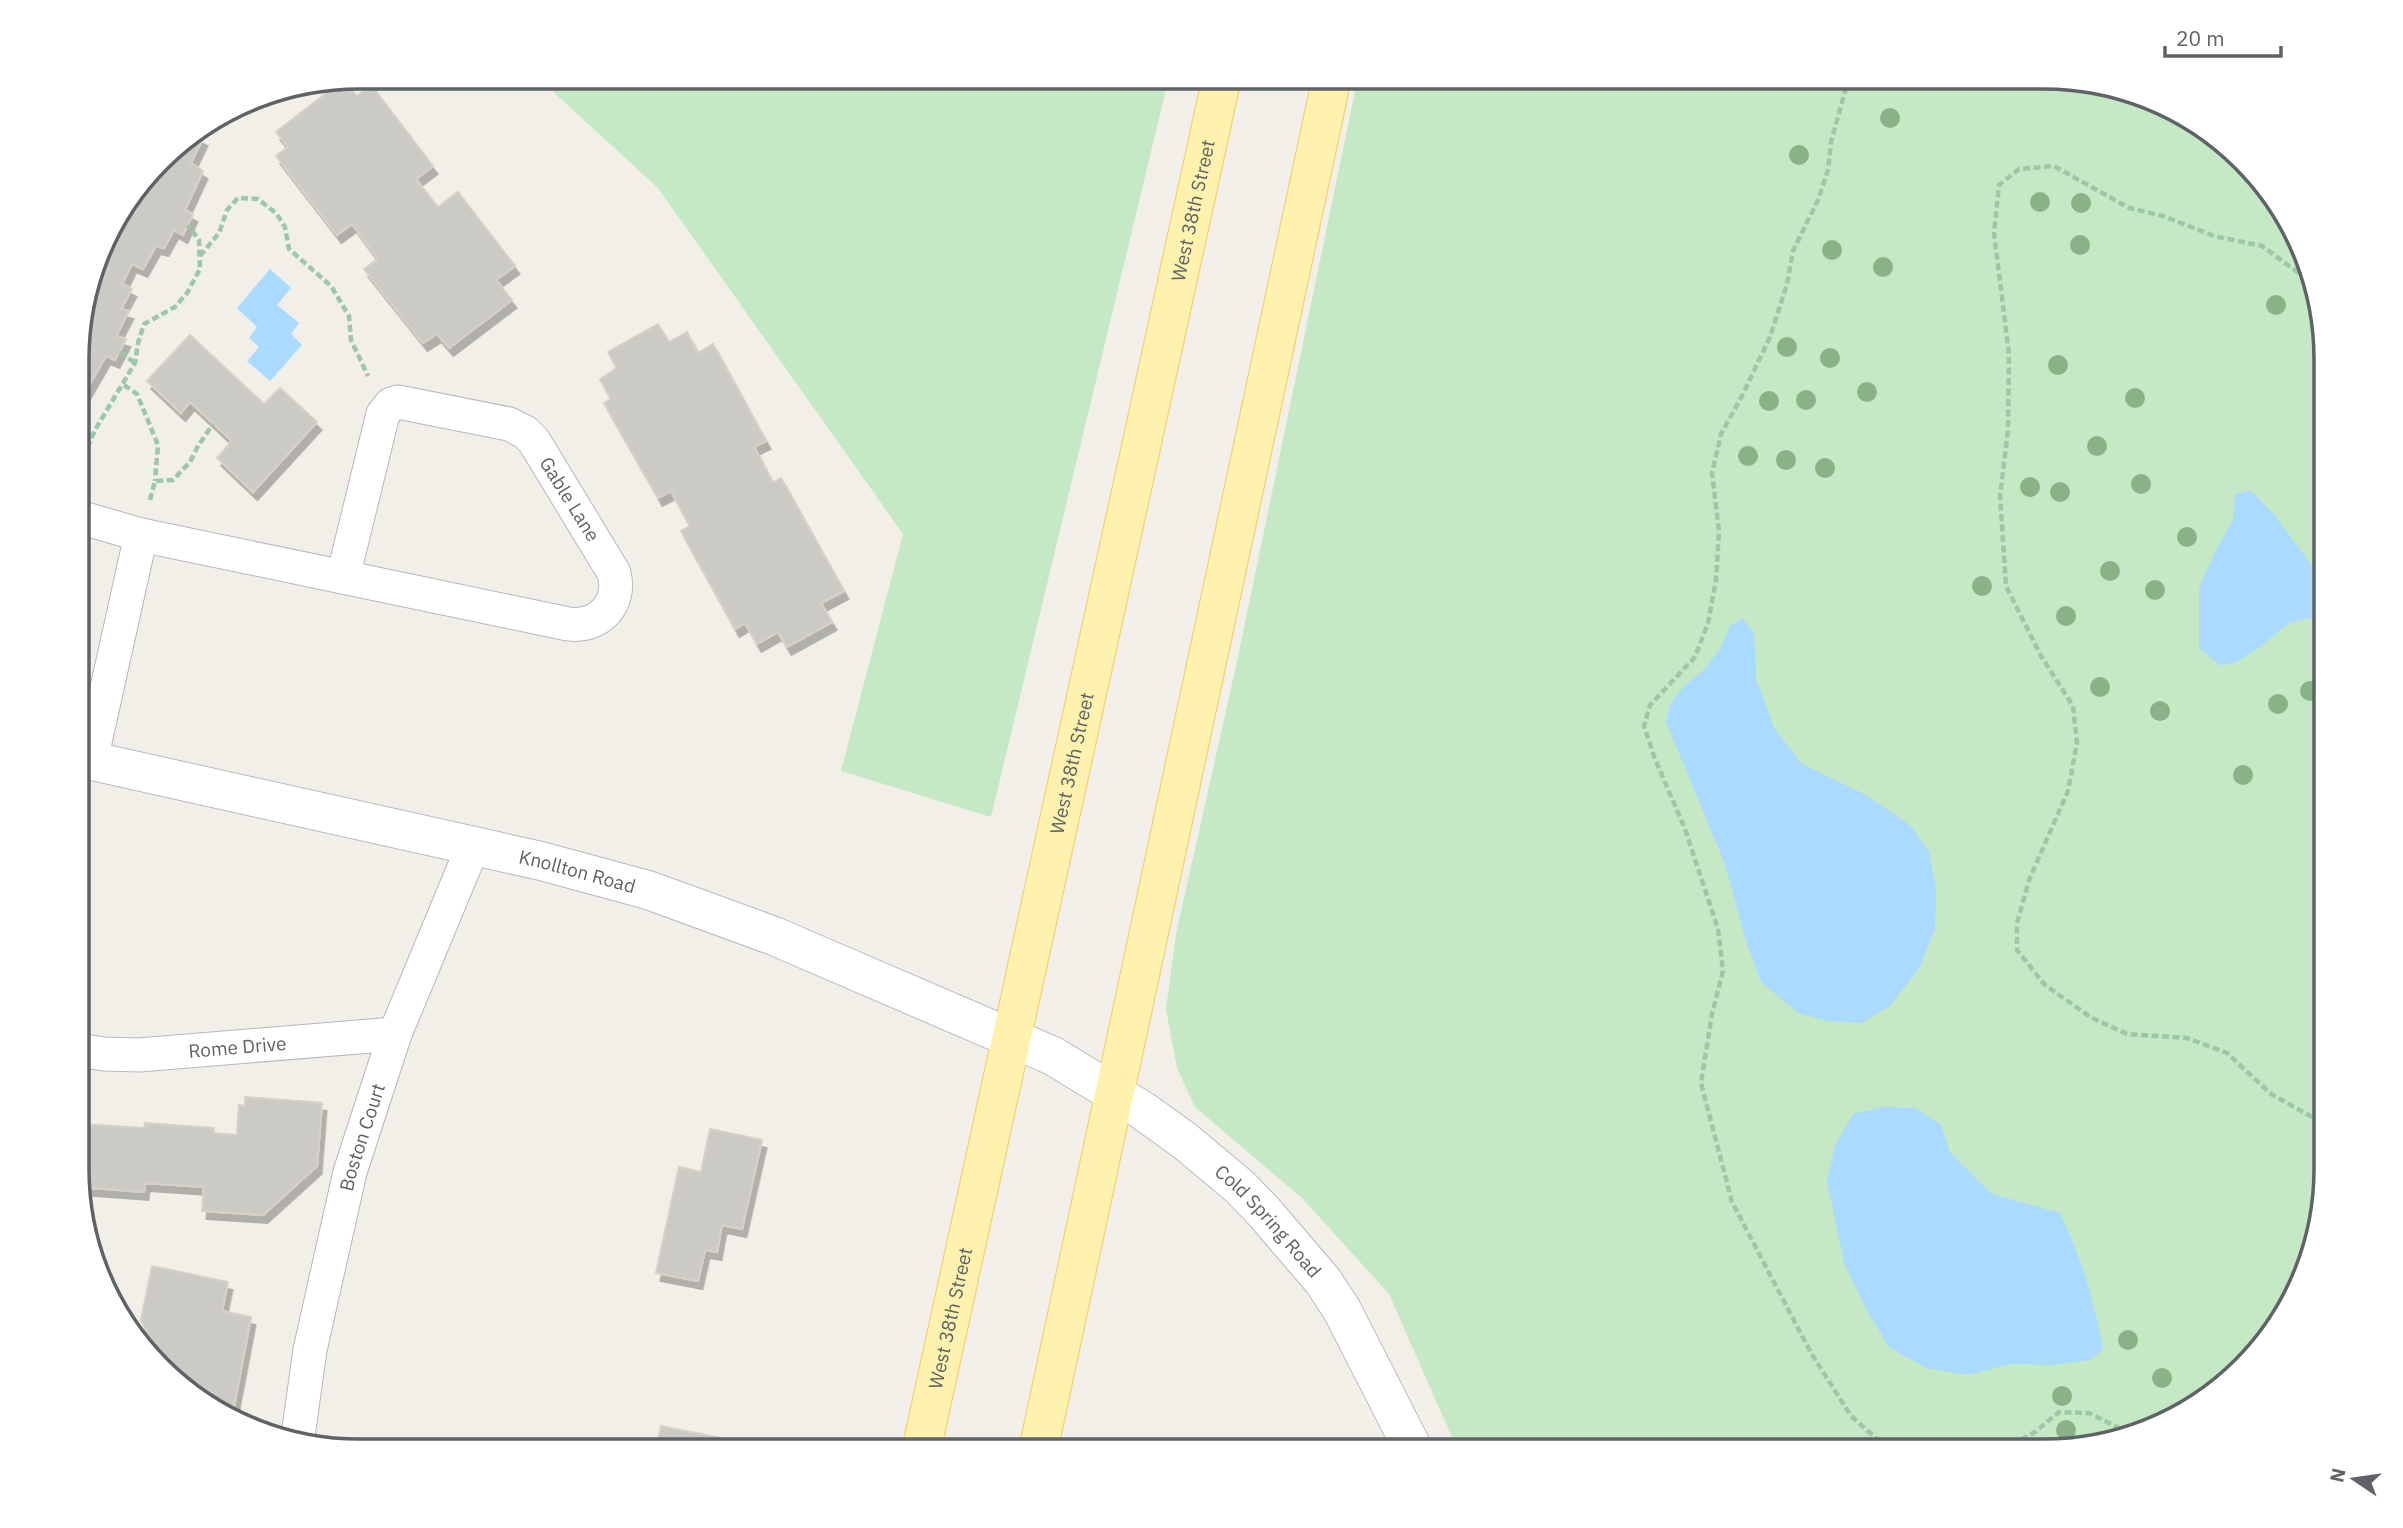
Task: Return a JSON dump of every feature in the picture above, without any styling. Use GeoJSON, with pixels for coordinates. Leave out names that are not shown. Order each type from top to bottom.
{"type":"FeatureCollection","features":[{"type":"Feature","properties":{"kind":"main road","name":"West 38th Street"},"geometry":{"type":"LineString","coordinates":[[924,1439],[1219,89]]}},
{"type":"Feature","properties":{"kind":"main road"},"geometry":{"type":"LineString","coordinates":[[1041,1439],[1329,89]]}},
{"type":"Feature","properties":{"kind":"street","name":"Gable Lane"},"geometry":{"type":"LineString","coordinates":[[89,520],[141,535],[577,625],[590,624],[603,616],[612,605],[617,584],[610,564],[534,441],[525,432],[509,424],[404,402],[391,404],[387,409]]}},
{"type":"Feature","properties":{"kind":"street"},"geometry":{"type":"LineString","coordinates":[[343,577],[383,414],[387,409]]}},
{"type":"Feature","properties":{"kind":"street"},"geometry":{"type":"LineString","coordinates":[[89,743],[141,535]]}},
{"type":"Feature","properties":{"kind":"street","name":"Knollton Road"},"geometry":{"type":"LineString","coordinates":[[89,760],[599,876],[690,904],[774,936],[1054,1056]]}},
{"type":"Feature","properties":{"kind":"street","name":"Boston Court"},"geometry":{"type":"LineString","coordinates":[[299,1432],[310,1350],[350,1172],[395,1034],[473,846]]}},
{"type":"Feature","properties":{"kind":"street","name":"Rome Drive"},"geometry":{"type":"LineString","coordinates":[[89,1052],[148,1054],[395,1034]]}},
{"type":"Feature","properties":{"kind":"street","name":"Cold Spring Road"},"geometry":{"type":"LineString","coordinates":[[1054,1056],[1114,1092],[1213,1163],[1240,1187],[1288,1238],[1323,1281],[1342,1310],[1408,1439]]}},
{"type":"Feature","properties":{"kind":"path"},"geometry":{"type":"LineString","coordinates":[[1846,89],[1833,132],[1828,170],[1818,200],[1793,251],[1787,284],[1770,337],[1721,434],[1712,473],[1719,531],[1716,580],[1708,623],[1695,657],[1650,705],[1644,726],[1685,829],[1718,929],[1723,971],[1712,1014],[1702,1083],[1732,1202],[1805,1343],[1851,1416],[1877,1439]]}},
{"type":"Feature","properties":{"kind":"path"},"geometry":{"type":"LineString","coordinates":[[2300,274],[2262,246],[2214,236],[2162,216],[2129,208],[2054,166],[2019,169],[1999,185],[1994,233],[2009,354],[2008,430],[2000,496],[2006,586],[2040,656],[2073,706],[2077,743],[2067,791],[2029,880],[2017,923],[2017,950],[2045,985],[2092,1018],[2127,1034],[2187,1038],[2227,1053],[2271,1094],[2314,1118]]}},
{"type":"Feature","properties":{"kind":"path"},"geometry":{"type":"LineString","coordinates":[[200,256],[219,233],[228,211],[238,198],[258,199],[276,213],[285,227],[289,249],[331,286],[349,316],[351,340],[363,370],[387,409]]}},
{"type":"Feature","properties":{"kind":"path"},"geometry":{"type":"LineString","coordinates":[[89,444],[135,363],[144,324],[175,307],[187,293],[200,269],[199,240],[188,225]]}},
{"type":"Feature","properties":{"kind":"path"},"geometry":{"type":"LineString","coordinates":[[120,352],[135,363]]}},
{"type":"Feature","properties":{"kind":"path"},"geometry":{"type":"LineString","coordinates":[[124,385],[137,394],[158,444],[155,481],[141,535]]}},
{"type":"Feature","properties":{"kind":"path"},"geometry":{"type":"LineString","coordinates":[[155,481],[173,480],[190,462],[213,424]]}},
{"type":"Feature","properties":{"kind":"path"},"geometry":{"type":"LineString","coordinates":[[2024,1439],[2059,1412],[2089,1413],[2119,1428]]}},
{"type":"Feature","properties":{"kind":"green space"},"geometry":{"type":"Polygon","coordinates":[[[550,89],[1166,89],[991,817],[841,771],[903,534],[658,188],[550,89]]]}},
{"type":"Feature","properties":{"kind":"green space"},"geometry":{"type":"Polygon","coordinates":[[[1356,89],[2044,89],[2114,98],[2179,125],[2235,168],[2278,224],[2305,289],[2313,341],[2314,1169],[2305,1239],[2278,1304],[2247,1347],[2208,1383],[2163,1411],[2097,1434],[2044,1439],[1453,1439],[1389,1294],[1303,1199],[1195,1107],[1177,1068],[1166,1009],[1176,934],[1238,657],[1356,89]]]}},
{"type":"Feature","properties":{"kind":"water"},"geometry":{"type":"Polygon","coordinates":[[[270,269],[291,288],[277,305],[299,323],[291,334],[302,345],[270,381],[247,361],[259,347],[249,338],[257,327],[237,308],[270,269]]]}},
{"type":"Feature","properties":{"kind":"water"},"geometry":{"type":"Polygon","coordinates":[[[2250,490],[2272,512],[2314,569],[2314,617],[2289,623],[2235,663],[2219,665],[2199,648],[2199,588],[2233,520],[2235,494],[2250,490]]]}},
{"type":"Feature","properties":{"kind":"water"},"geometry":{"type":"Polygon","coordinates":[[[1742,618],[1754,633],[1756,678],[1774,728],[1802,764],[1864,794],[1910,825],[1929,851],[1936,889],[1935,929],[1920,967],[1890,1006],[1861,1023],[1828,1021],[1798,1013],[1761,982],[1746,941],[1725,864],[1666,722],[1671,703],[1684,686],[1706,668],[1721,647],[1730,626],[1742,618]]]}},
{"type":"Feature","properties":{"kind":"water"},"geometry":{"type":"Polygon","coordinates":[[[1883,1107],[1915,1108],[1941,1125],[1950,1152],[1992,1194],[2060,1213],[2086,1280],[2103,1350],[2090,1360],[2054,1365],[2009,1364],[1969,1375],[1926,1368],[1890,1348],[1867,1311],[1844,1263],[1827,1181],[1835,1146],[1853,1114],[1883,1107]]]}},
{"type":"Feature","properties":{"kind":"building"},"geometry":{"type":"Polygon","coordinates":[[[350,89],[357,96],[366,89],[374,89],[433,166],[416,179],[438,207],[458,192],[515,266],[496,280],[512,300],[449,348],[437,334],[423,343],[364,269],[378,259],[352,224],[337,235],[276,156],[288,147],[276,132],[328,91],[350,89]]]}},
{"type":"Feature","properties":{"kind":"building"},"geometry":{"type":"Polygon","coordinates":[[[202,140],[191,163],[203,171],[185,210],[193,214],[183,235],[174,230],[164,248],[156,246],[143,269],[132,264],[122,284],[132,289],[121,309],[129,311],[116,336],[126,339],[115,360],[106,356],[89,385],[94,306],[117,240],[125,224],[156,181],[202,140]]]}},
{"type":"Feature","properties":{"kind":"building"},"geometry":{"type":"Polygon","coordinates":[[[658,324],[669,342],[687,332],[698,353],[713,344],[766,441],[754,447],[773,483],[781,478],[844,591],[821,603],[832,622],[787,647],[778,632],[757,644],[745,623],[735,629],[681,531],[690,526],[671,491],[658,498],[604,403],[611,399],[600,379],[617,368],[608,352],[658,324]]]}},
{"type":"Feature","properties":{"kind":"building"},"geometry":{"type":"Polygon","coordinates":[[[190,335],[264,404],[280,388],[317,422],[253,492],[217,458],[232,441],[190,402],[181,413],[147,381],[190,335]]]}},
{"type":"Feature","properties":{"kind":"building"},"geometry":{"type":"Polygon","coordinates":[[[245,1097],[322,1103],[317,1166],[263,1215],[202,1211],[204,1187],[145,1183],[144,1192],[90,1188],[89,1125],[144,1128],[145,1123],[214,1128],[214,1133],[237,1135],[239,1105],[245,1106],[245,1097]]]}},
{"type":"Feature","properties":{"kind":"building"},"geometry":{"type":"Polygon","coordinates":[[[710,1129],[762,1140],[742,1229],[722,1225],[717,1252],[705,1250],[698,1281],[656,1273],[679,1167],[701,1172],[710,1129]]]}},
{"type":"Feature","properties":{"kind":"building"},"geometry":{"type":"Polygon","coordinates":[[[152,1266],[228,1282],[222,1311],[251,1317],[234,1408],[195,1383],[168,1360],[153,1344],[141,1320],[152,1266]]]}},
{"type":"Feature","properties":{"kind":"building"},"geometry":{"type":"Polygon","coordinates":[[[661,1426],[726,1439],[658,1439],[661,1426]]]}}]}
